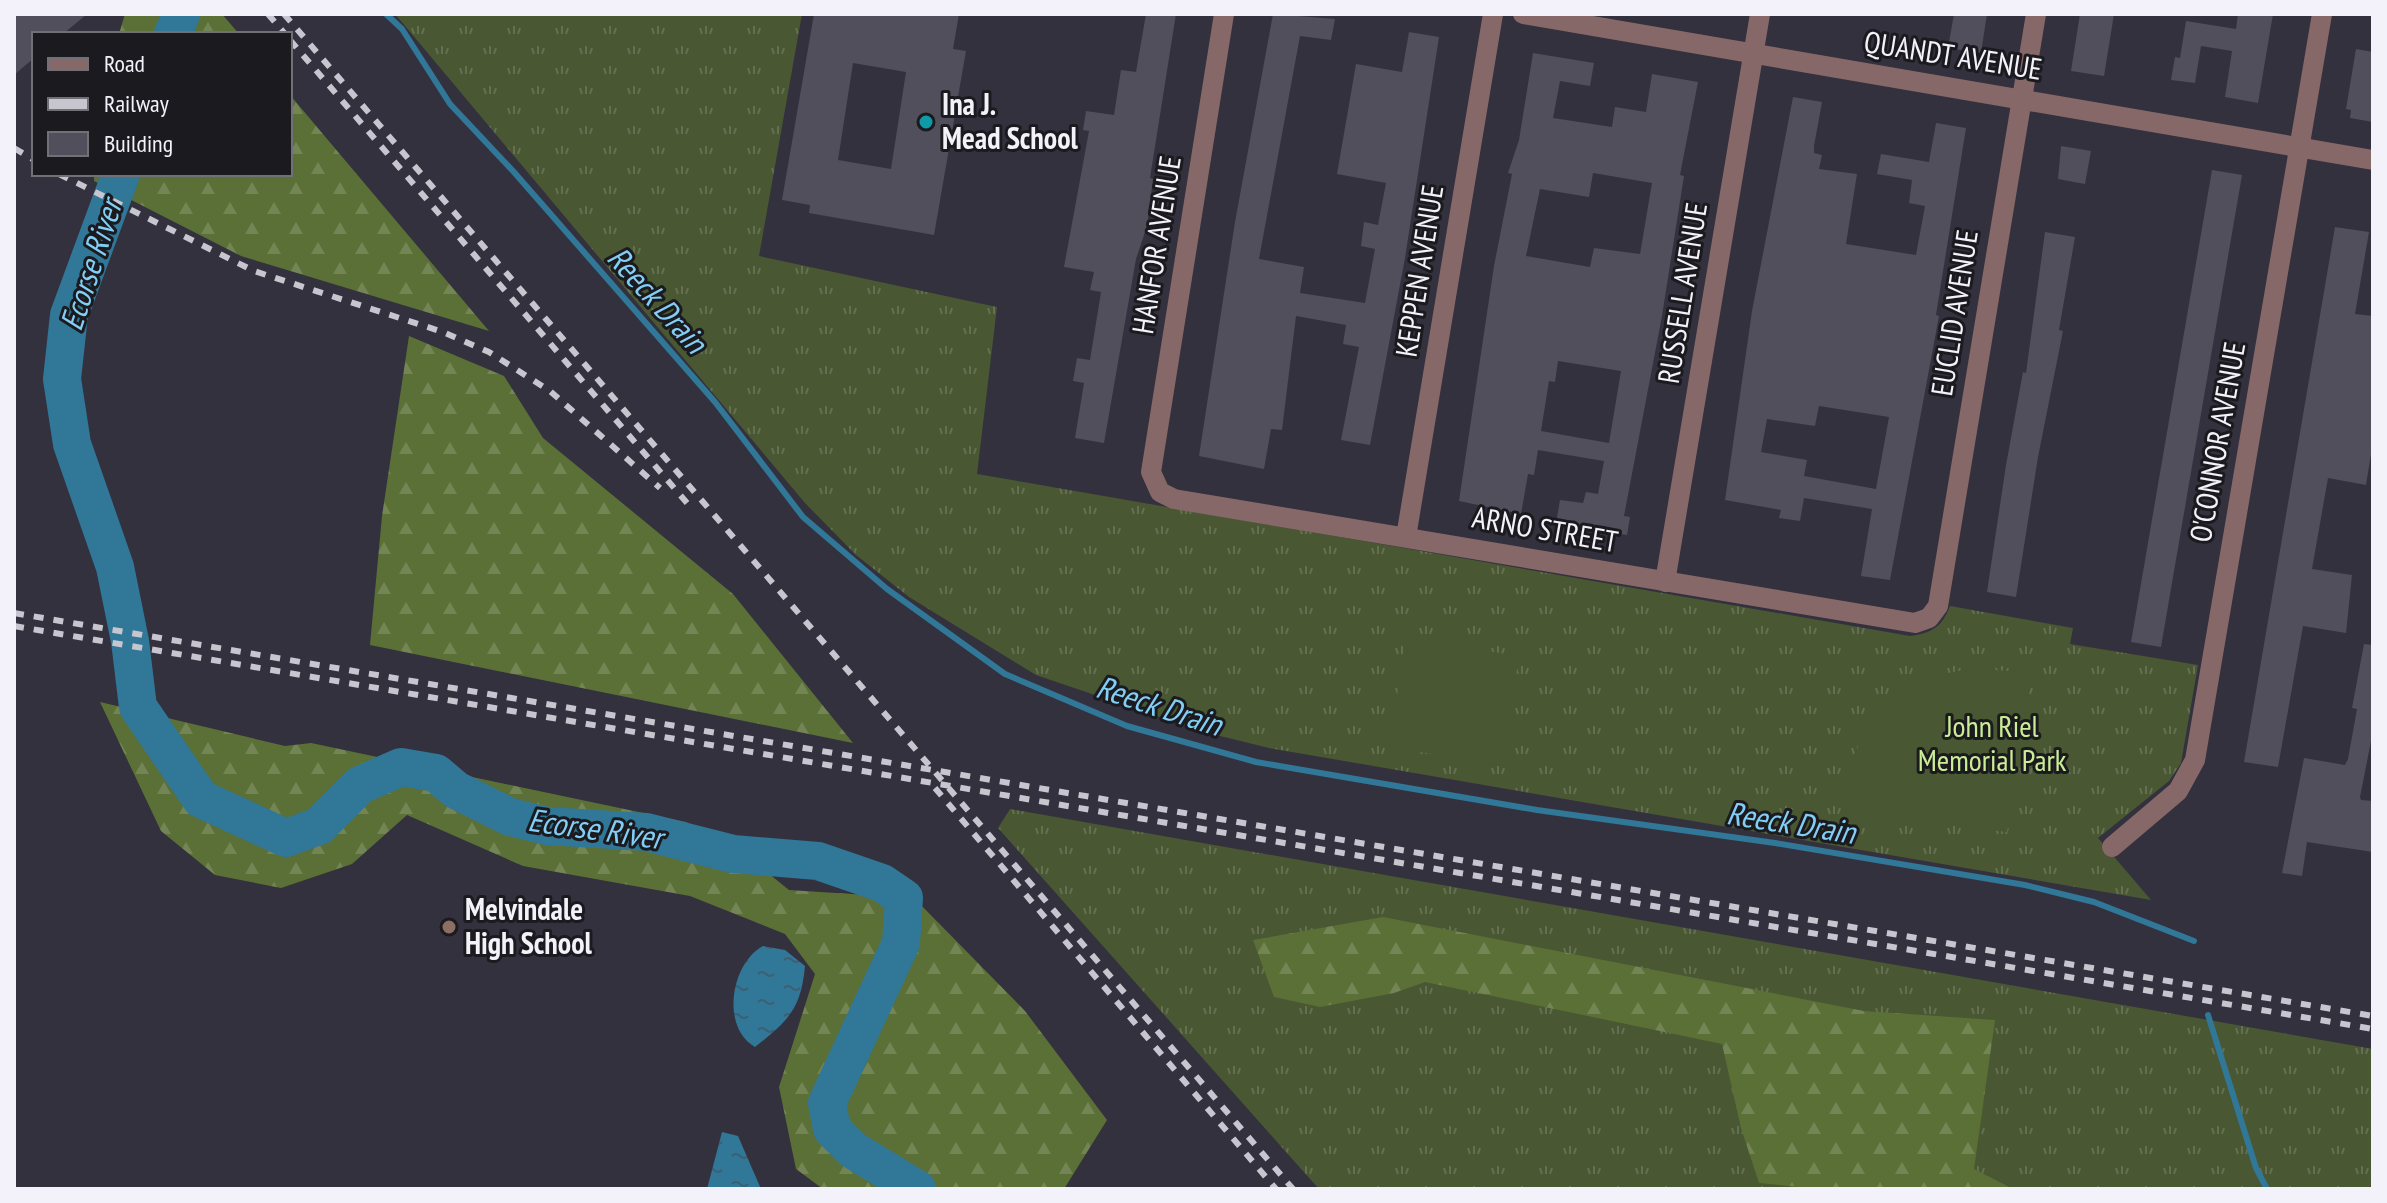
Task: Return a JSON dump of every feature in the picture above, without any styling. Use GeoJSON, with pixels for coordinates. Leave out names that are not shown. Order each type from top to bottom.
{"type":"FeatureCollection","features":[{"type":"Feature","properties":{"kind":"street","name":"HANFOR AVENUE"},"geometry":{"type":"LineString","coordinates":[[1155,485],[1151,472],[1224,14]]}},
{"type":"Feature","properties":{"kind":"street","name":"KEPPEN AVENUE"},"geometry":{"type":"LineString","coordinates":[[1406,537],[1493,14]]}},
{"type":"Feature","properties":{"kind":"street","name":"QUANDT AVENUE"},"geometry":{"type":"LineString","coordinates":[[1523,14],[2373,160]]}},
{"type":"Feature","properties":{"kind":"street","name":"RUSSELL AVENUE"},"geometry":{"type":"LineString","coordinates":[[1665,582],[1760,14]]}},
{"type":"Feature","properties":{"kind":"street","name":"EUCLID AVENUE"},"geometry":{"type":"LineString","coordinates":[[1929,618],[1938,606],[2036,14]]}},
{"type":"Feature","properties":{"kind":"street","name":"O'CONNOR AVENUE"},"geometry":{"type":"LineString","coordinates":[[2112,847],[2178,791],[2195,760],[2322,14]]}},
{"type":"Feature","properties":{"kind":"street","name":"ARNO STREET"},"geometry":{"type":"LineString","coordinates":[[1155,485],[1174,499],[1915,623],[1929,618]]}},
{"type":"Feature","properties":{"kind":"green space"},"geometry":{"type":"Polygon","coordinates":[[[125,14],[222,14],[237,32],[120,32],[125,14]]]}},
{"type":"Feature","properties":{"kind":"green space","name":"John Riel Memorial Park"},"geometry":{"type":"Polygon","coordinates":[[[395,14],[802,14],[759,256],[997,307],[977,474],[1910,636],[1935,628],[1950,606],[2073,628],[2070,644],[2198,665],[2181,763],[2169,781],[2098,838],[2151,900],[1269,748],[1204,732],[1036,675],[909,597],[856,555],[805,503],[395,14]]]}},
{"type":"Feature","properties":{"kind":"green space"},"geometry":{"type":"Polygon","coordinates":[[[292,97],[489,331],[241,256],[94,181],[94,176],[292,176],[292,97]]]}},
{"type":"Feature","properties":{"kind":"green space"},"geometry":{"type":"Polygon","coordinates":[[[409,336],[504,376],[543,438],[733,594],[853,743],[370,645],[382,516],[409,336]]]}},
{"type":"Feature","properties":{"kind":"green space"},"geometry":{"type":"Polygon","coordinates":[[[1406,638],[1519,656],[1502,765],[1389,747],[1406,638]]]}},
{"type":"Feature","properties":{"kind":"green space"},"geometry":{"type":"Polygon","coordinates":[[[1971,669],[2032,672],[2007,832],[1847,812],[1855,755],[1864,732],[1877,712],[1915,684],[1971,669]]]}},
{"type":"Feature","properties":{"kind":"green space"},"geometry":{"type":"Polygon","coordinates":[[[100,702],[285,746],[311,743],[686,822],[737,848],[789,890],[914,898],[1025,1011],[1107,1120],[1064,1189],[823,1189],[796,1169],[779,1087],[815,974],[785,934],[690,896],[523,866],[407,815],[352,864],[281,888],[215,875],[161,831],[100,702]]]}},
{"type":"Feature","properties":{"kind":"green space"},"geometry":{"type":"Polygon","coordinates":[[[1010,809],[2373,1049],[2373,1189],[1319,1189],[998,828],[1010,809]]]}},
{"type":"Feature","properties":{"kind":"green space"},"geometry":{"type":"Polygon","coordinates":[[[1383,917],[1864,1011],[1995,1020],[1974,1169],[2013,1189],[1819,1189],[1759,1183],[1741,1128],[1722,1044],[1425,982],[1394,993],[1320,1007],[1274,997],[1253,940],[1383,917]]]}},
{"type":"Feature","properties":{"kind":"water"},"geometry":{"type":"Polygon","coordinates":[[[763,946],[785,950],[805,966],[800,993],[791,1013],[755,1047],[744,1038],[737,1026],[734,996],[743,967],[763,946]]]}},
{"type":"Feature","properties":{"kind":"water"},"geometry":{"type":"Polygon","coordinates":[[[722,1132],[738,1136],[761,1189],[707,1189],[722,1132]]]}},
{"type":"Feature","properties":{"kind":"building"},"geometry":{"type":"Polygon","coordinates":[[[14,14],[87,14],[65,32],[32,32],[32,60],[14,75],[14,14]]]}},
{"type":"Feature","properties":{"kind":"building","name":"Ina J. Mead School"},"geometry":{"type":"Polygon","coordinates":[[[814,14],[959,14],[953,49],[966,51],[934,235],[809,213],[810,205],[782,200],[814,14]],[[853,63],[838,160],[891,169],[906,72],[853,63]]]}},
{"type":"Feature","properties":{"kind":"building"},"geometry":{"type":"Polygon","coordinates":[[[1146,14],[1176,14],[1150,178],[1153,179],[1147,226],[1136,259],[1104,443],[1075,438],[1084,383],[1073,381],[1077,358],[1090,360],[1101,292],[1090,290],[1094,272],[1064,267],[1089,131],[1083,130],[1086,111],[1114,115],[1121,70],[1136,72],[1146,14]]]}},
{"type":"Feature","properties":{"kind":"building"},"geometry":{"type":"Polygon","coordinates":[[[1273,14],[1335,19],[1331,40],[1300,36],[1259,259],[1304,267],[1300,293],[1365,303],[1375,249],[1361,246],[1364,222],[1378,225],[1386,183],[1337,174],[1356,64],[1402,72],[1409,32],[1439,37],[1405,258],[1370,445],[1341,440],[1359,347],[1343,344],[1346,325],[1296,316],[1282,430],[1271,429],[1264,469],[1199,456],[1235,222],[1273,14]]]}},
{"type":"Feature","properties":{"kind":"building"},"geometry":{"type":"Polygon","coordinates":[[[1954,14],[1987,14],[1981,53],[1948,48],[1954,14]]]}},
{"type":"Feature","properties":{"kind":"building"},"geometry":{"type":"Polygon","coordinates":[[[2080,14],[2114,14],[2104,76],[2071,71],[2080,14]]]}},
{"type":"Feature","properties":{"kind":"building"},"geometry":{"type":"Polygon","coordinates":[[[2238,14],[2273,14],[2258,103],[2225,97],[2232,51],[2201,46],[2195,83],[2171,80],[2175,57],[2180,58],[2186,21],[2236,29],[2238,14]]]}},
{"type":"Feature","properties":{"kind":"building"},"geometry":{"type":"Polygon","coordinates":[[[2356,49],[2373,52],[2373,122],[2350,118],[2351,110],[2346,109],[2356,49]]]}},
{"type":"Feature","properties":{"kind":"building"},"geometry":{"type":"Polygon","coordinates":[[[1533,53],[1594,63],[1590,86],[1560,81],[1553,118],[1612,127],[1615,107],[1646,112],[1652,74],[1698,82],[1680,175],[1684,176],[1662,316],[1624,516],[1630,517],[1627,535],[1556,524],[1560,500],[1583,503],[1586,492],[1598,494],[1604,461],[1538,450],[1534,475],[1528,474],[1521,514],[1459,501],[1494,266],[1512,174],[1508,173],[1519,140],[1533,53]],[[1593,173],[1589,197],[1540,189],[1526,256],[1590,267],[1594,248],[1640,254],[1652,183],[1593,173]],[[1558,361],[1555,382],[1549,381],[1541,431],[1609,443],[1621,371],[1558,361]]]}},
{"type":"Feature","properties":{"kind":"building"},"geometry":{"type":"Polygon","coordinates":[[[1793,97],[1822,102],[1814,146],[1814,153],[1822,155],[1819,169],[1857,174],[1846,244],[1916,255],[1925,206],[1909,203],[1912,180],[1877,174],[1881,154],[1929,162],[1936,123],[1966,128],[1936,315],[1939,316],[1890,580],[1861,576],[1872,509],[1804,498],[1800,521],[1779,518],[1781,510],[1725,500],[1752,311],[1793,97]],[[1819,406],[1815,426],[1767,419],[1761,452],[1807,460],[1804,476],[1876,489],[1889,417],[1819,406]]]}},
{"type":"Feature","properties":{"kind":"building"},"geometry":{"type":"Polygon","coordinates":[[[2061,146],[2091,151],[2085,184],[2058,179],[2061,146]]]}},
{"type":"Feature","properties":{"kind":"building"},"geometry":{"type":"Polygon","coordinates":[[[2212,170],[2242,175],[2161,647],[2131,642],[2212,170]]]}},
{"type":"Feature","properties":{"kind":"building"},"geometry":{"type":"Polygon","coordinates":[[[2335,227],[2369,232],[2355,314],[2373,316],[2373,442],[2366,485],[2328,478],[2312,569],[2352,575],[2346,633],[2303,626],[2278,767],[2244,762],[2335,227]]]}},
{"type":"Feature","properties":{"kind":"building"},"geometry":{"type":"Polygon","coordinates":[[[2045,232],[2075,237],[2059,330],[2063,331],[2038,457],[2016,597],[1987,592],[2006,465],[2023,372],[2026,373],[2045,232]]]}},
{"type":"Feature","properties":{"kind":"building"},"geometry":{"type":"Polygon","coordinates":[[[2364,644],[2373,645],[2373,731],[2360,797],[2361,800],[2373,801],[2373,852],[2307,842],[2302,876],[2282,873],[2304,758],[2345,765],[2348,759],[2357,709],[2352,708],[2364,644]]]}},
{"type":"Feature","properties":{"kind":"waterway","name":"Ecorse River"},"geometry":{"type":"LineString","coordinates":[[174,32],[181,14]]}},
{"type":"Feature","properties":{"kind":"waterway","name":"Reeck Drain"},"geometry":{"type":"LineString","coordinates":[[386,14],[402,29],[450,104],[513,171],[715,402],[803,517],[887,589],[1005,674],[1127,726],[1256,762],[1537,810],[1775,843],[2025,885],[2094,902],[2194,941]]}},
{"type":"Feature","properties":{"kind":"waterway","name":"Ecorse River"},"geometry":{"type":"LineString","coordinates":[[120,176],[69,315],[62,379],[72,444],[115,567],[130,641],[138,707],[201,799],[286,838],[319,826],[360,785],[401,767],[436,773],[456,790],[510,817],[547,826],[646,832],[733,854],[818,861],[882,883],[904,898],[901,943],[827,1103],[832,1129],[853,1150],[917,1189]]}},
{"type":"Feature","properties":{"kind":"waterway","name":"Reeck Drain"},"geometry":{"type":"LineString","coordinates":[[2208,1015],[2256,1168],[2267,1189]]}},
{"type":"Feature","properties":{"kind":"railway"},"geometry":{"type":"LineString","coordinates":[[268,14],[283,32]]}},
{"type":"Feature","properties":{"kind":"railway"},"geometry":{"type":"LineString","coordinates":[[284,14],[1293,1189]]}},
{"type":"Feature","properties":{"kind":"railway"},"geometry":{"type":"LineString","coordinates":[[292,42],[693,510]]}},
{"type":"Feature","properties":{"kind":"railway"},"geometry":{"type":"LineString","coordinates":[[14,148],[32,159]]}},
{"type":"Feature","properties":{"kind":"railway"},"geometry":{"type":"LineString","coordinates":[[63,176],[254,271],[443,332],[489,352],[550,391],[660,488]]}},
{"type":"Feature","properties":{"kind":"railway"},"geometry":{"type":"LineString","coordinates":[[14,613],[2373,1016]]}},
{"type":"Feature","properties":{"kind":"railway"},"geometry":{"type":"LineString","coordinates":[[14,626],[2373,1029]]}},
{"type":"Feature","properties":{"kind":"railway"},"geometry":{"type":"LineString","coordinates":[[935,788],[1276,1189]]}},
{"type":"Feature","properties":{"kind":"place","name":"Ina J. Mead School"},"geometry":{"type":"Point","coordinates":[926,122]}},
{"type":"Feature","properties":{"kind":"place","name":"Melvindale High School"},"geometry":{"type":"Point","coordinates":[449,927]}}]}
